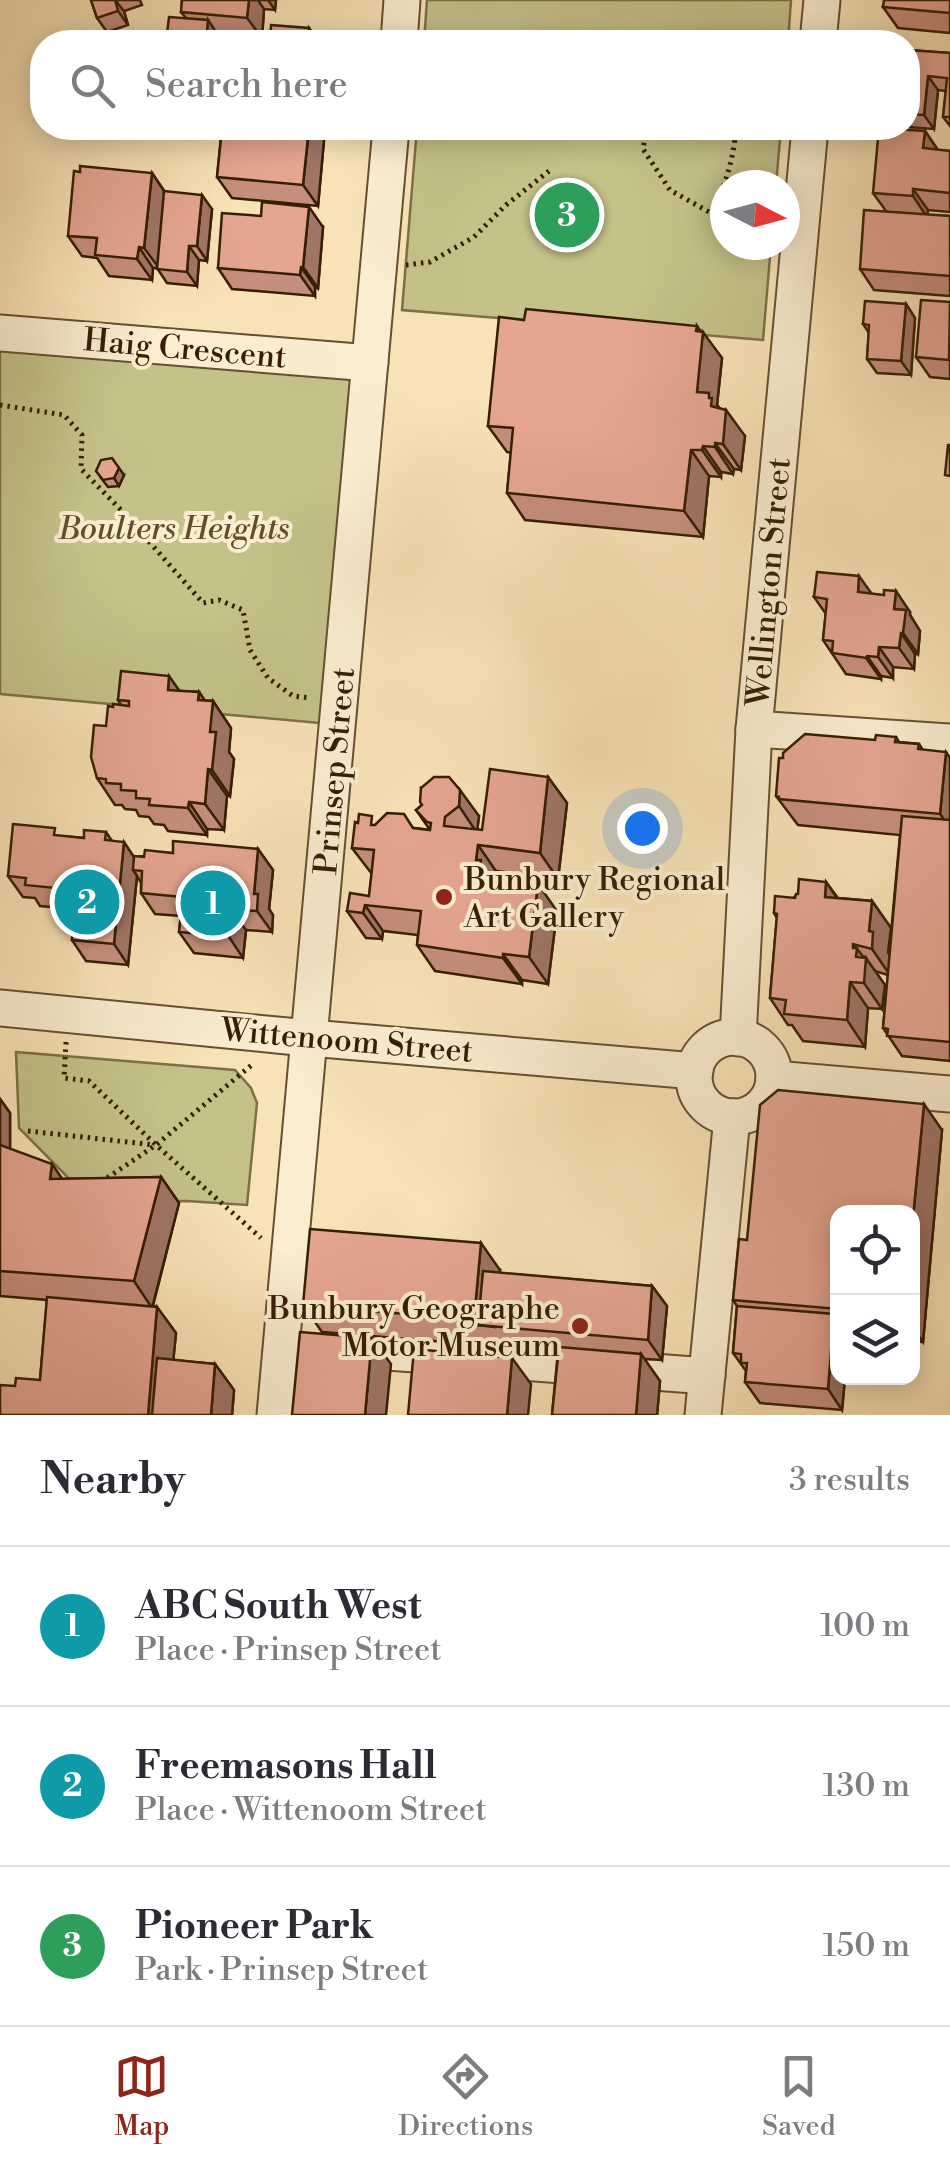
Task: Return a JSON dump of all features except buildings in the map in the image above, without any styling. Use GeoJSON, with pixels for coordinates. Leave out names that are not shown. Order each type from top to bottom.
{"type":"FeatureCollection","features":[{"type":"Feature","properties":{"kind":"street"},"geometry":{"type":"LineString","coordinates":[[399,30],[402,0]]}},
{"type":"Feature","properties":{"kind":"street"},"geometry":{"type":"LineString","coordinates":[[819,30],[822,0]]}},
{"type":"Feature","properties":{"kind":"street","name":"Prinsep Street"},"geometry":{"type":"LineString","coordinates":[[275,1415],[283,1344],[298,1036],[340,701],[390,140]]}},
{"type":"Feature","properties":{"kind":"street","name":"Wellington Street"},"geometry":{"type":"LineString","coordinates":[[738,1038],[754,729],[809,140]]}},
{"type":"Feature","properties":{"kind":"street","name":"Haig Crescent"},"geometry":{"type":"LineString","coordinates":[[0,333],[370,362]]}},
{"type":"Feature","properties":{"kind":"street"},"geometry":{"type":"LineString","coordinates":[[754,729],[950,742]]}},
{"type":"Feature","properties":{"kind":"street","name":"Wittenoom Street"},"geometry":{"type":"LineString","coordinates":[[0,1008],[695,1071]]}},
{"type":"Feature","properties":{"kind":"street"},"geometry":{"type":"LineString","coordinates":[[738,1038],[755,1044],[765,1053],[774,1079],[765,1102],[756,1111],[732,1118],[720,1115],[700,1099],[695,1071],[705,1050],[716,1042],[738,1038]]}},
{"type":"Feature","properties":{"kind":"street"},"geometry":{"type":"LineString","coordinates":[[774,1079],[950,1094]]}},
{"type":"Feature","properties":{"kind":"street"},"geometry":{"type":"LineString","coordinates":[[703,1415],[732,1118]]}},
{"type":"Feature","properties":{"kind":"street"},"geometry":{"type":"LineString","coordinates":[[283,1344],[707,1376]]}},
{"type":"Feature","properties":{"kind":"path"},"geometry":{"type":"LineString","coordinates":[[645,140],[643,149],[670,190],[710,213]]}},
{"type":"Feature","properties":{"kind":"path"},"geometry":{"type":"LineString","coordinates":[[729,170],[735,140]]}},
{"type":"Feature","properties":{"kind":"path"},"geometry":{"type":"LineString","coordinates":[[378,268],[430,262],[460,246],[548,171]]}},
{"type":"Feature","properties":{"kind":"path"},"geometry":{"type":"LineString","coordinates":[[0,405],[64,416],[82,435],[80,470],[123,512],[203,603],[219,600],[243,610],[250,650],[268,678],[293,696],[340,701]]}},
{"type":"Feature","properties":{"kind":"path"},"geometry":{"type":"LineString","coordinates":[[68,1014],[64,1078],[90,1081],[274,1249]]}},
{"type":"Feature","properties":{"kind":"path"},"geometry":{"type":"LineString","coordinates":[[94,1186],[156,1145],[298,1036]]}},
{"type":"Feature","properties":{"kind":"path"},"geometry":{"type":"LineString","coordinates":[[28,1131],[156,1145]]}},
{"type":"Feature","properties":{"kind":"green space"},"geometry":{"type":"Polygon","coordinates":[[[427,0],[791,0],[789,30],[425,30],[427,0]]]}},
{"type":"Feature","properties":{"kind":"green space"},"geometry":{"type":"Polygon","coordinates":[[[416,140],[780,140],[777,170],[710,170],[710,260],[770,260],[763,340],[402,310],[416,140]]]}},
{"type":"Feature","properties":{"kind":"green space","name":"Boulters Heights"},"geometry":{"type":"Polygon","coordinates":[[[0,335],[364,372],[330,724],[0,694],[0,335]]]}},
{"type":"Feature","properties":{"kind":"green space"},"geometry":{"type":"Polygon","coordinates":[[[16,1052],[235,1070],[251,1088],[257,1103],[247,1205],[92,1202],[19,1128],[16,1052]]]}},
{"type":"Feature","properties":{"kind":"place","name":"Pioneer Park"},"geometry":{"type":"Point","coordinates":[567,215]}},
{"type":"Feature","properties":{"kind":"place","name":"Bunbury Regional Art Gallery"},"geometry":{"type":"Point","coordinates":[444,897]}},
{"type":"Feature","properties":{"kind":"place","name":"Freemasons Hall"},"geometry":{"type":"Point","coordinates":[87,902]}},
{"type":"Feature","properties":{"kind":"place","name":"ABC South West"},"geometry":{"type":"Point","coordinates":[213,903]}},
{"type":"Feature","properties":{"kind":"place","name":"Bunbury Geographe Motor Museum"},"geometry":{"type":"Point","coordinates":[580,1326]}}]}
